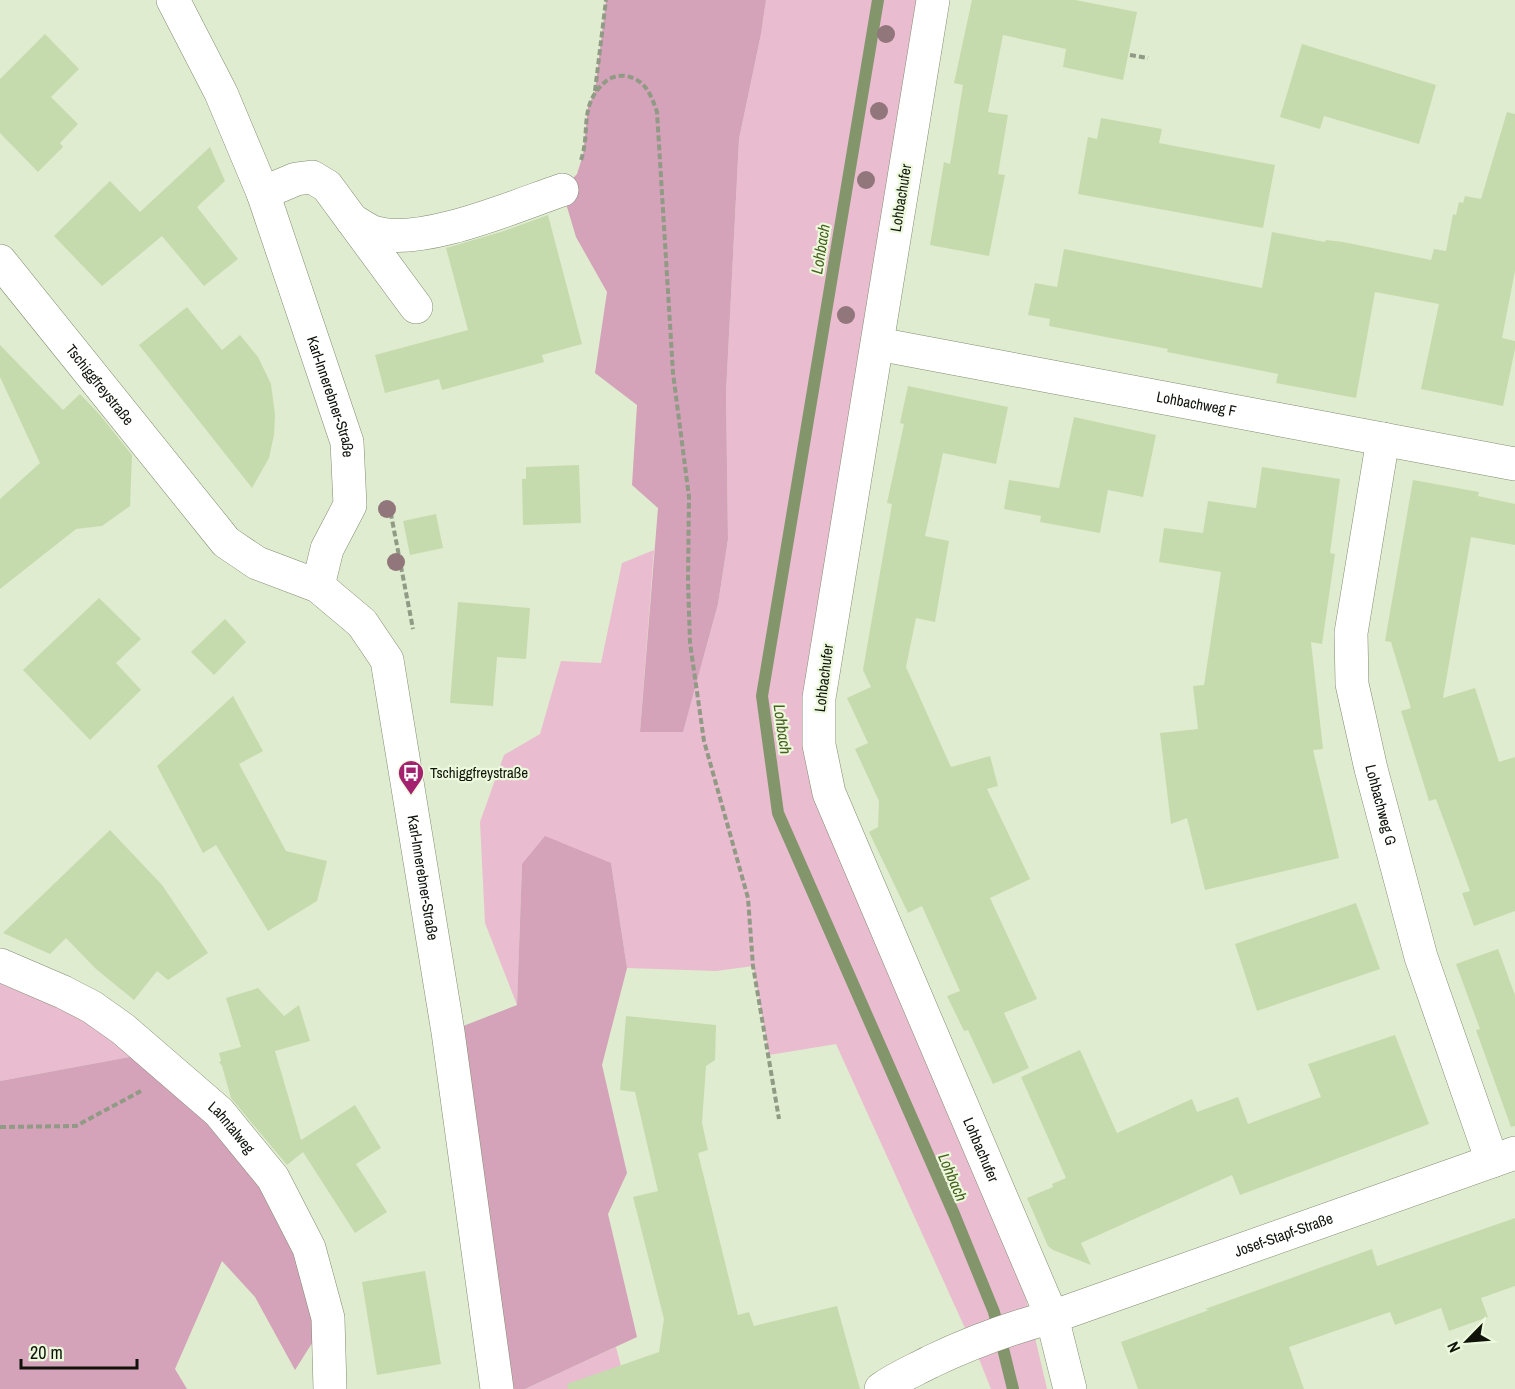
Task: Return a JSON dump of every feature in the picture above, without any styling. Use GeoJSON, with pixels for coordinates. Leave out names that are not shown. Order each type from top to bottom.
{"type":"FeatureCollection","features":[{"type":"Feature","properties":{"kind":"street","name":"Karl-Innerebner-Straße"},"geometry":{"type":"LineString","coordinates":[[173,0],[221,93],[263,193],[347,442],[350,505],[327,549],[318,586],[362,623],[387,660],[448,1032],[497,1389]]}},
{"type":"Feature","properties":{"kind":"street","name":"Lohbachufer"},"geometry":{"type":"LineString","coordinates":[[933,0],[819,698],[819,745],[829,793],[1037,1321],[1070,1389]]}},
{"type":"Feature","properties":{"kind":"street"},"geometry":{"type":"LineString","coordinates":[[263,193],[296,179],[312,177],[327,186],[416,307]]}},
{"type":"Feature","properties":{"kind":"street"},"geometry":{"type":"LineString","coordinates":[[351,220],[375,233],[405,236],[440,231],[562,190]]}},
{"type":"Feature","properties":{"kind":"street","name":"Tschiggfreystraße"},"geometry":{"type":"LineString","coordinates":[[0,261],[226,542],[257,563],[318,586]]}},
{"type":"Feature","properties":{"kind":"street","name":"Lohbachweg F"},"geometry":{"type":"LineString","coordinates":[[878,344],[1515,464]]}},
{"type":"Feature","properties":{"kind":"street","name":"Lohbachweg G"},"geometry":{"type":"LineString","coordinates":[[1383,439],[1351,633],[1352,684],[1371,769],[1421,957],[1503,1157]]}},
{"type":"Feature","properties":{"kind":"street","name":"Lahntalweg"},"geometry":{"type":"LineString","coordinates":[[0,965],[92,1007],[123,1029],[219,1112],[273,1178],[309,1248],[328,1318],[330,1389]]}},
{"type":"Feature","properties":{"kind":"street","name":"Josef-Stapf-Straße"},"geometry":{"type":"LineString","coordinates":[[881,1389],[893,1380],[960,1348],[1503,1157]]}},
{"type":"Feature","properties":{"kind":"path"},"geometry":{"type":"LineString","coordinates":[[562,190],[577,174],[583,155],[588,107],[595,91],[606,0]]}},
{"type":"Feature","properties":{"kind":"path"},"geometry":{"type":"LineString","coordinates":[[1130,55],[1148,58]]}},
{"type":"Feature","properties":{"kind":"path"},"geometry":{"type":"LineString","coordinates":[[595,91],[609,78],[624,76],[639,80],[650,92],[657,112],[673,372],[689,497],[690,643],[704,741],[748,898],[753,966],[779,1119]]}},
{"type":"Feature","properties":{"kind":"path"},"geometry":{"type":"LineString","coordinates":[[0,1127],[76,1126],[135,1096],[168,1069]]}},
{"type":"Feature","properties":{"kind":"shaded area"},"geometry":{"type":"Polygon","coordinates":[[[606,0],[766,0],[739,139],[726,393],[728,539],[718,604],[683,732],[640,732],[658,508],[632,485],[637,405],[595,373],[607,292],[576,237],[562,190],[577,174],[583,155],[588,107],[595,91],[606,0]]]}},
{"type":"Feature","properties":{"kind":"shaded area"},"geometry":{"type":"Polygon","coordinates":[[[766,0],[933,0],[819,745],[1002,1196],[1047,1389],[991,1389],[836,1044],[769,1055],[753,966],[716,971],[627,968],[611,863],[522,864],[517,1005],[485,923],[480,822],[504,755],[540,734],[561,661],[601,663],[622,563],[654,550],[640,732],[683,731],[718,604],[728,539],[726,393],[739,139],[766,0]]]}},
{"type":"Feature","properties":{"kind":"shaded area"},"geometry":{"type":"Polygon","coordinates":[[[545,836],[611,863],[627,968],[602,1065],[627,1173],[608,1214],[637,1337],[525,1389],[497,1389],[448,1032],[517,1005],[522,864],[545,836]]]}},
{"type":"Feature","properties":{"kind":"shaded area"},"geometry":{"type":"Polygon","coordinates":[[[0,965],[151,1053],[0,1081],[0,965]]]}},
{"type":"Feature","properties":{"kind":"shaded area"},"geometry":{"type":"Polygon","coordinates":[[[151,1053],[273,1178],[328,1318],[295,1370],[255,1297],[222,1261],[175,1369],[187,1389],[0,1389],[0,1081],[151,1053]]]}},
{"type":"Feature","properties":{"kind":"shaded area"},"geometry":{"type":"Polygon","coordinates":[[[616,1347],[627,1389],[525,1389],[616,1347]]]}},
{"type":"Feature","properties":{"kind":"building"},"geometry":{"type":"Polygon","coordinates":[[[972,0],[1075,0],[1137,12],[1123,80],[1063,67],[1066,49],[1003,35],[988,112],[1008,115],[998,174],[1005,175],[989,256],[930,245],[944,162],[950,164],[963,85],[954,83],[972,0]]]}},
{"type":"Feature","properties":{"kind":"building"},"geometry":{"type":"Polygon","coordinates":[[[45,34],[79,69],[51,97],[78,124],[60,143],[63,147],[38,172],[0,133],[0,79],[45,34]]]}},
{"type":"Feature","properties":{"kind":"building"},"geometry":{"type":"Polygon","coordinates":[[[1302,44],[1436,85],[1419,144],[1324,116],[1320,129],[1280,117],[1302,44]]]}},
{"type":"Feature","properties":{"kind":"building"},"geometry":{"type":"Polygon","coordinates":[[[1507,112],[1515,114],[1515,271],[1502,338],[1515,341],[1515,349],[1503,406],[1421,389],[1439,304],[1375,292],[1356,398],[1276,383],[1278,374],[1167,352],[1168,349],[1049,326],[1050,319],[1028,315],[1035,283],[1057,287],[1064,249],[1262,288],[1272,232],[1325,242],[1326,240],[1343,242],[1431,260],[1434,249],[1446,251],[1453,214],[1456,215],[1459,202],[1463,203],[1465,196],[1481,199],[1507,112]]]}},
{"type":"Feature","properties":{"kind":"building"},"geometry":{"type":"Polygon","coordinates":[[[1101,118],[1162,129],[1159,143],[1275,165],[1263,228],[1078,194],[1088,137],[1097,139],[1101,118]]]}},
{"type":"Feature","properties":{"kind":"building"},"geometry":{"type":"Polygon","coordinates":[[[210,147],[225,181],[197,207],[238,259],[204,286],[162,236],[102,286],[54,236],[110,181],[140,212],[210,147]]]}},
{"type":"Feature","properties":{"kind":"building"},"geometry":{"type":"Polygon","coordinates":[[[548,215],[582,344],[542,355],[544,362],[442,390],[439,379],[385,393],[375,355],[468,330],[446,248],[548,215]]]}},
{"type":"Feature","properties":{"kind":"building"},"geometry":{"type":"Polygon","coordinates":[[[187,307],[222,350],[240,335],[258,357],[271,384],[275,415],[274,435],[269,458],[252,488],[139,345],[187,307]]]}},
{"type":"Feature","properties":{"kind":"building"},"geometry":{"type":"Polygon","coordinates":[[[0,345],[63,410],[80,394],[132,455],[130,506],[102,526],[76,529],[0,589],[0,499],[40,463],[0,377],[0,345]]]}},
{"type":"Feature","properties":{"kind":"building"},"geometry":{"type":"Polygon","coordinates":[[[908,386],[1008,407],[996,464],[943,453],[925,536],[949,541],[935,622],[916,618],[906,667],[951,767],[990,756],[998,786],[987,789],[1030,879],[990,898],[1037,999],[1004,1013],[1029,1068],[993,1084],[968,1030],[964,1031],[947,996],[960,991],[922,906],[908,913],[869,832],[878,827],[879,801],[855,749],[868,743],[847,698],[871,687],[863,670],[892,504],[887,503],[904,424],[900,423],[908,386]]]}},
{"type":"Feature","properties":{"kind":"building"},"geometry":{"type":"Polygon","coordinates":[[[1074,417],[1156,435],[1143,497],[1108,490],[1100,533],[1040,522],[1041,516],[1004,509],[1009,480],[1059,488],[1074,417]]]}},
{"type":"Feature","properties":{"kind":"building"},"geometry":{"type":"Polygon","coordinates":[[[579,465],[581,523],[523,525],[522,479],[526,479],[526,467],[579,465]]]}},
{"type":"Feature","properties":{"kind":"building"},"geometry":{"type":"Polygon","coordinates":[[[1262,467],[1340,479],[1330,553],[1335,554],[1322,644],[1311,642],[1323,749],[1313,750],[1339,858],[1205,890],[1187,818],[1171,824],[1160,733],[1198,729],[1193,686],[1204,685],[1221,572],[1159,562],[1164,528],[1203,533],[1208,501],[1256,508],[1262,467]]]}},
{"type":"Feature","properties":{"kind":"building"},"geometry":{"type":"Polygon","coordinates":[[[1413,480],[1479,492],[1478,496],[1515,504],[1515,545],[1471,537],[1443,698],[1475,688],[1499,762],[1515,757],[1515,911],[1474,926],[1462,893],[1470,891],[1436,799],[1429,801],[1401,711],[1411,708],[1391,642],[1385,641],[1413,480]]]}},
{"type":"Feature","properties":{"kind":"building"},"geometry":{"type":"Polygon","coordinates":[[[436,514],[443,548],[410,555],[403,521],[436,514]]]}},
{"type":"Feature","properties":{"kind":"building"},"geometry":{"type":"Polygon","coordinates":[[[99,598],[141,639],[116,663],[141,690],[90,740],[23,670],[99,598]]]}},
{"type":"Feature","properties":{"kind":"building"},"geometry":{"type":"Polygon","coordinates":[[[458,602],[530,608],[526,659],[497,657],[493,706],[450,703],[458,602]]]}},
{"type":"Feature","properties":{"kind":"building"},"geometry":{"type":"Polygon","coordinates":[[[225,619],[246,642],[214,675],[191,652],[225,619]]]}},
{"type":"Feature","properties":{"kind":"building"},"geometry":{"type":"Polygon","coordinates":[[[233,696],[263,751],[239,764],[286,851],[327,861],[317,901],[268,931],[216,845],[203,853],[157,766],[233,696]]]}},
{"type":"Feature","properties":{"kind":"building"},"geometry":{"type":"Polygon","coordinates":[[[110,830],[162,885],[208,953],[168,980],[157,971],[134,1000],[96,969],[66,938],[50,954],[3,933],[110,830]]]}},
{"type":"Feature","properties":{"kind":"building"},"geometry":{"type":"Polygon","coordinates":[[[1356,903],[1380,969],[1257,1011],[1235,944],[1356,903]]]}},
{"type":"Feature","properties":{"kind":"building"},"geometry":{"type":"Polygon","coordinates":[[[1498,949],[1515,995],[1515,1126],[1511,1127],[1476,1030],[1480,1029],[1456,964],[1498,949]]]}},
{"type":"Feature","properties":{"kind":"building"},"geometry":{"type":"Polygon","coordinates":[[[258,988],[284,1016],[299,1005],[310,1041],[275,1051],[301,1140],[355,1105],[381,1148],[356,1164],[387,1212],[355,1233],[303,1152],[287,1165],[231,1098],[219,1062],[221,1061],[219,1053],[241,1047],[226,998],[258,988]]]}},
{"type":"Feature","properties":{"kind":"building"},"geometry":{"type":"Polygon","coordinates":[[[626,1016],[716,1025],[715,1060],[706,1066],[702,1123],[708,1150],[698,1153],[738,1315],[749,1312],[754,1326],[837,1306],[860,1389],[568,1389],[567,1384],[659,1352],[664,1319],[633,1197],[658,1191],[635,1092],[620,1090],[626,1016]]]}},
{"type":"Feature","properties":{"kind":"building"},"geometry":{"type":"Polygon","coordinates":[[[1395,1035],[1429,1124],[1240,1195],[1232,1175],[1081,1243],[1091,1265],[1048,1246],[1027,1198],[1053,1187],[1052,1184],[1066,1178],[1021,1077],[1080,1050],[1117,1133],[1192,1099],[1197,1112],[1238,1097],[1248,1124],[1321,1097],[1308,1064],[1395,1035]]]}},
{"type":"Feature","properties":{"kind":"building"},"geometry":{"type":"Polygon","coordinates":[[[1515,1218],[1515,1286],[1481,1298],[1488,1317],[1449,1331],[1441,1308],[1395,1325],[1390,1312],[1289,1347],[1304,1389],[1138,1389],[1121,1342],[1372,1249],[1377,1266],[1515,1218]]]}},
{"type":"Feature","properties":{"kind":"building"},"geometry":{"type":"Polygon","coordinates":[[[425,1271],[441,1364],[377,1375],[362,1282],[425,1271]]]}},
{"type":"Feature","properties":{"kind":"waterway","name":"Lohbach"},"geometry":{"type":"LineString","coordinates":[[878,0],[762,696],[778,813],[954,1214],[994,1312],[1013,1389]]}},
{"type":"Feature","properties":{"kind":"place","name":"Tschiggfreystraße"},"geometry":{"type":"Point","coordinates":[411,796]}}]}
